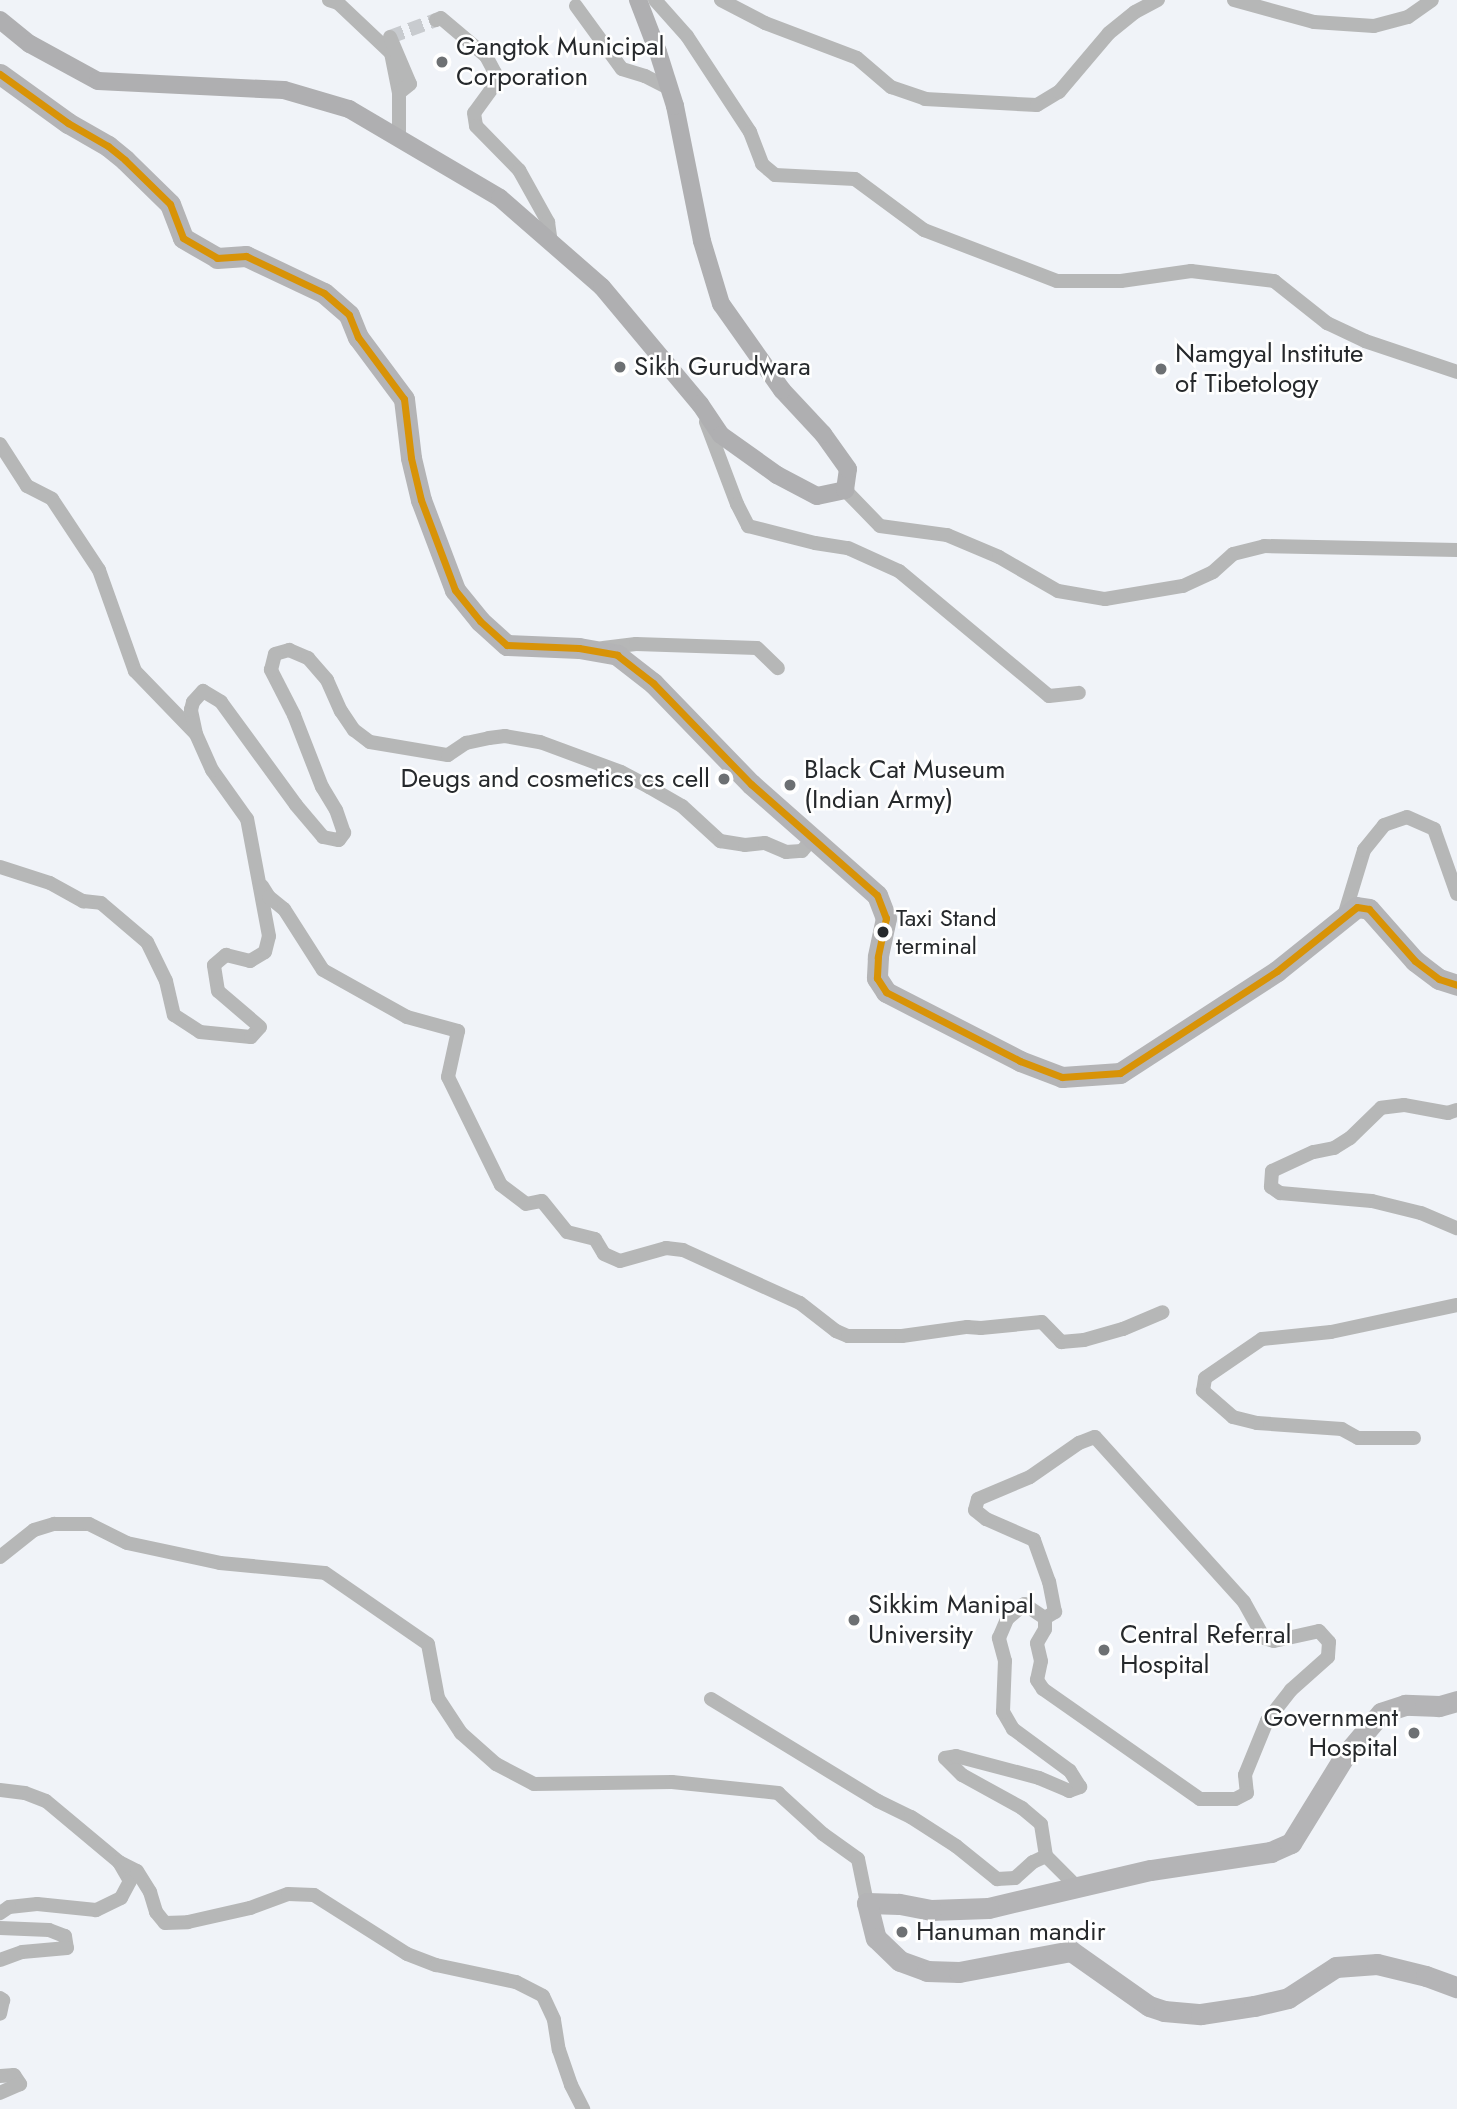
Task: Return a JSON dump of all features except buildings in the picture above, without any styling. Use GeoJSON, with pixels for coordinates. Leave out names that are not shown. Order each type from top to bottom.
{"type":"FeatureCollection","features":[{"type":"Feature","properties":{"kind":"highway"},"geometry":{"type":"LineString","coordinates":[[0,74],[125,160],[170,204],[183,238],[217,258],[246,256],[324,293],[349,315],[358,337],[404,399],[411,458],[421,500],[455,590],[480,621],[508,645],[591,650],[617,655],[653,683],[751,784],[877,895],[886,918],[878,957],[877,978],[886,992],[1020,1061],[1062,1077],[1120,1073],[1277,971],[1357,907],[1369,909],[1415,961],[1439,979],[1457,985]]}},
{"type":"Feature","properties":{"kind":"highway"},"geometry":{"type":"LineString","coordinates":[[1457,1700],[1439,1706],[1405,1705],[1381,1713],[1344,1757],[1291,1843],[1271,1852],[1150,1870],[988,1908],[931,1910],[899,1904],[867,1903],[876,1938],[900,1961],[927,1971],[959,1972],[1071,1951],[1149,2006],[1164,2011],[1201,2014],[1288,1998],[1336,1967],[1377,1964],[1457,1987]]}},
{"type":"Feature","properties":{"kind":"main road"},"geometry":{"type":"LineString","coordinates":[[0,20],[30,44],[98,81],[284,90],[349,109],[500,198],[602,287],[700,404],[721,435],[777,475],[817,496],[845,490],[848,469],[823,434],[782,390],[721,304],[702,241],[670,89],[638,0]]}},
{"type":"Feature","properties":{"kind":"street"},"geometry":{"type":"LineString","coordinates":[[330,0],[338,4],[391,53],[399,93],[399,139]]}},
{"type":"Feature","properties":{"kind":"street"},"geometry":{"type":"LineString","coordinates":[[655,0],[687,36],[750,132],[762,164],[775,175],[855,179],[924,230],[1057,281],[1121,281],[1191,271],[1273,281],[1327,323],[1365,341],[1457,372]]}},
{"type":"Feature","properties":{"kind":"street"},"geometry":{"type":"LineString","coordinates":[[721,0],[765,23],[857,58],[891,87],[925,99],[1037,105],[1059,92],[1109,33],[1135,12],[1158,0]]}},
{"type":"Feature","properties":{"kind":"street"},"geometry":{"type":"LineString","coordinates":[[1234,0],[1314,22],[1374,26],[1408,17],[1432,0]]}},
{"type":"Feature","properties":{"kind":"street"},"geometry":{"type":"LineString","coordinates":[[576,6],[622,69],[645,76],[670,89]]}},
{"type":"Feature","properties":{"kind":"street"},"geometry":{"type":"LineString","coordinates":[[436,20],[441,18],[486,56],[495,73],[496,83],[474,113],[476,126],[519,170],[548,222],[551,243]]}},
{"type":"Feature","properties":{"kind":"street"},"geometry":{"type":"LineString","coordinates":[[390,37],[410,84],[399,93]]}},
{"type":"Feature","properties":{"kind":"street"},"geometry":{"type":"LineString","coordinates":[[700,404],[748,526],[815,543],[848,548],[899,571],[1049,696],[1079,693]]}},
{"type":"Feature","properties":{"kind":"street"},"geometry":{"type":"LineString","coordinates":[[0,444],[27,486],[52,499],[99,570],[135,671],[196,734]]}},
{"type":"Feature","properties":{"kind":"street"},"geometry":{"type":"LineString","coordinates":[[845,490],[880,526],[947,535],[999,557],[1058,591],[1105,599],[1184,586],[1213,572],[1233,554],[1264,546],[1457,550]]}},
{"type":"Feature","properties":{"kind":"street"},"geometry":{"type":"LineString","coordinates":[[591,650],[636,644],[757,648],[778,668]]}},
{"type":"Feature","properties":{"kind":"street"},"geometry":{"type":"LineString","coordinates":[[0,867],[50,883],[83,901],[101,903],[147,942],[166,981],[174,1015],[200,1032],[228,1037],[251,1037],[260,1027],[218,991],[214,965],[226,955],[250,961],[265,952],[269,936],[247,818],[212,770],[196,734],[191,710],[193,702],[202,691],[221,702],[296,805],[323,837],[339,840],[344,833],[335,810],[321,787],[294,715],[271,670],[275,654],[289,650],[308,658],[327,680],[341,711],[354,730],[370,742],[448,755],[466,743],[489,738],[505,736],[540,742],[621,772],[649,787],[682,806],[720,841],[745,845],[765,843],[786,852],[802,851],[812,839]]}},
{"type":"Feature","properties":{"kind":"street"},"geometry":{"type":"LineString","coordinates":[[1344,916],[1364,850],[1384,825],[1406,817],[1434,829],[1457,894]]}},
{"type":"Feature","properties":{"kind":"street"},"geometry":{"type":"LineString","coordinates":[[258,879],[269,897],[284,909],[323,970],[407,1017],[458,1031],[448,1077],[501,1185],[526,1203],[542,1201],[567,1232],[595,1239],[604,1254],[621,1261],[666,1248],[683,1250],[800,1303],[836,1331],[848,1336],[902,1336],[967,1327],[1042,1322],[1062,1342],[1084,1340],[1123,1329],[1163,1312]]}},
{"type":"Feature","properties":{"kind":"street"},"geometry":{"type":"LineString","coordinates":[[1457,1111],[1448,1113],[1404,1105],[1381,1108],[1350,1138],[1334,1148],[1313,1152],[1272,1171],[1271,1186],[1280,1193],[1371,1201],[1421,1213],[1457,1228]]}},
{"type":"Feature","properties":{"kind":"street"},"geometry":{"type":"LineString","coordinates":[[1414,1438],[1359,1438],[1342,1429],[1257,1423],[1233,1417],[1203,1391],[1205,1378],[1262,1339],[1331,1332],[1457,1306]]}},
{"type":"Feature","properties":{"kind":"street"},"geometry":{"type":"LineString","coordinates":[[1095,1437],[1244,1602],[1264,1637],[1274,1641],[1319,1631],[1329,1642],[1328,1657],[1291,1690],[1267,1721],[1245,1775],[1247,1793],[1235,1799],[1200,1799],[1043,1689],[1037,1680],[1041,1661],[1037,1643],[1045,1629],[1045,1618],[1055,1612],[1049,1582],[1034,1539],[986,1519],[975,1510],[978,1499],[1030,1477],[1079,1443],[1095,1437]]}},
{"type":"Feature","properties":{"kind":"street"},"geometry":{"type":"LineString","coordinates":[[0,1557],[34,1530],[54,1524],[89,1524],[127,1543],[220,1563],[325,1573],[428,1644],[438,1698],[461,1733],[496,1764],[534,1784],[672,1782],[778,1793],[823,1834],[859,1859],[867,1903]]}},
{"type":"Feature","properties":{"kind":"street"},"geometry":{"type":"LineString","coordinates":[[1045,1618],[1024,1604],[1007,1619],[999,1638],[1005,1661],[1003,1712],[1013,1729],[1070,1771],[1080,1787],[1069,1791],[1039,1778],[956,1756],[946,1759],[962,1775],[1023,1808],[1041,1824],[1046,1856],[1077,1887]]}},
{"type":"Feature","properties":{"kind":"street"},"geometry":{"type":"LineString","coordinates":[[711,1699],[878,1801],[911,1817],[956,1846],[997,1879],[1015,1878],[1033,1862],[1046,1856]]}},
{"type":"Feature","properties":{"kind":"street"},"geometry":{"type":"LineString","coordinates":[[0,1790],[25,1793],[46,1801],[119,1862],[137,1871],[164,1923],[188,1922],[250,1908],[288,1894],[314,1895],[407,1954],[436,1965],[516,1982],[543,1996],[554,2020],[559,2050],[571,2085],[583,2109]]}},
{"type":"Feature","properties":{"kind":"street"},"geometry":{"type":"LineString","coordinates":[[0,1913],[9,1907],[37,1904],[96,1910],[121,1898],[130,1881],[119,1862]]}},
{"type":"Feature","properties":{"kind":"street"},"geometry":{"type":"LineString","coordinates":[[0,1928],[48,1930],[65,1936],[67,1948],[22,1952],[0,1960]]}},
{"type":"Feature","properties":{"kind":"street"},"geometry":{"type":"LineString","coordinates":[[0,1998],[3,2000],[0,2014]]}},
{"type":"Feature","properties":{"kind":"street"},"geometry":{"type":"LineString","coordinates":[[0,2076],[14,2075],[20,2084],[0,2093]]}},
{"type":"Feature","properties":{"kind":"tunnel"},"geometry":{"type":"LineString","coordinates":[[390,37],[436,20]]}},
{"type":"Feature","properties":{"kind":"transit line"},"geometry":{"type":"LineString","coordinates":[[0,74],[125,160],[170,204],[183,238],[217,258],[246,256],[324,293],[349,315],[358,337],[404,399],[411,458],[421,500],[455,590],[480,621],[507,645],[579,648],[617,655],[653,683],[751,784],[877,895],[886,918],[878,957],[877,978],[886,992],[1020,1061],[1062,1077],[1120,1073],[1277,971],[1357,907],[1369,909],[1415,961],[1439,979],[1457,985]]}},
{"type":"Feature","properties":{"kind":"place","name":"Gangtok Municipal Corporation"},"geometry":{"type":"Point","coordinates":[442,62]}},
{"type":"Feature","properties":{"kind":"place","name":"Sikh Gurudwara"},"geometry":{"type":"Point","coordinates":[620,367]}},
{"type":"Feature","properties":{"kind":"place","name":"Namgyal Institute of Tibetology"},"geometry":{"type":"Point","coordinates":[1161,369]}},
{"type":"Feature","properties":{"kind":"place","name":"Deugs and cosmetics cs cell"},"geometry":{"type":"Point","coordinates":[724,779]}},
{"type":"Feature","properties":{"kind":"place","name":"Black Cat Museum (Indian Army)"},"geometry":{"type":"Point","coordinates":[790,785]}},
{"type":"Feature","properties":{"kind":"place","name":"Taxi Stand terminal"},"geometry":{"type":"Point","coordinates":[883,932]}},
{"type":"Feature","properties":{"kind":"place","name":"Sikkim Manipal University"},"geometry":{"type":"Point","coordinates":[854,1620]}},
{"type":"Feature","properties":{"kind":"place","name":"Central Referral Hospital"},"geometry":{"type":"Point","coordinates":[1104,1650]}},
{"type":"Feature","properties":{"kind":"place","name":"Government Hospital"},"geometry":{"type":"Point","coordinates":[1414,1733]}},
{"type":"Feature","properties":{"kind":"place","name":"Hanuman mandir"},"geometry":{"type":"Point","coordinates":[902,1932]}}]}
